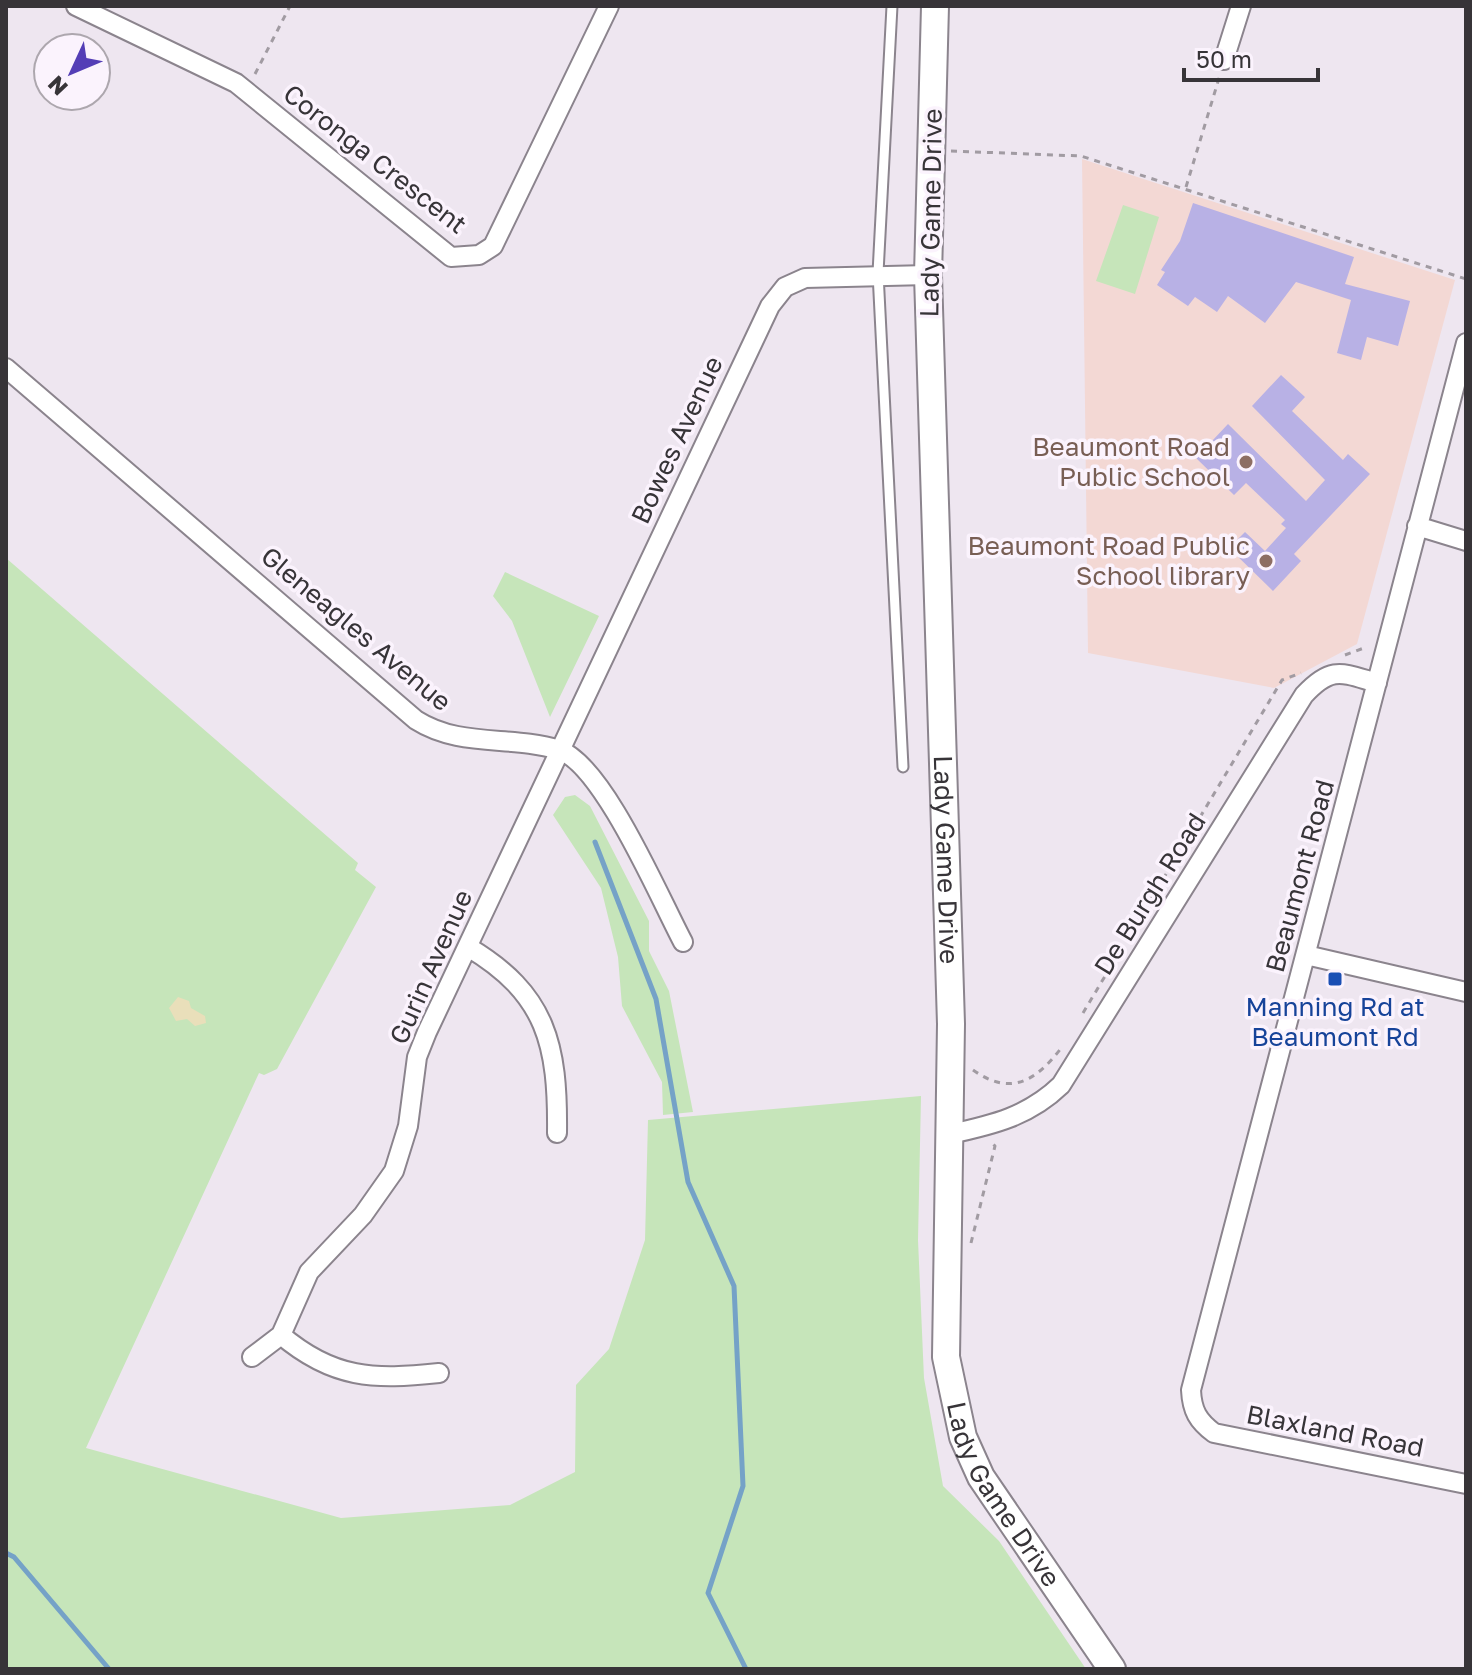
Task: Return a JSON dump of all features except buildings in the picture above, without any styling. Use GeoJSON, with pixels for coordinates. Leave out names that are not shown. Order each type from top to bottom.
{"type":"FeatureCollection","features":[{"type":"Feature","properties":{"kind":"main road","name":"Lady Game Drive"},"geometry":{"type":"LineString","coordinates":[[935,6],[928,275],[951,1024],[946,1357],[963,1437],[981,1477],[1112,1669]]}},
{"type":"Feature","properties":{"kind":"street","name":"Coronga Crescent"},"geometry":{"type":"LineString","coordinates":[[76,6],[246,92],[451,257],[479,255],[493,246],[609,6]]}},
{"type":"Feature","properties":{"kind":"street"},"geometry":{"type":"LineString","coordinates":[[1224,60],[1241,6]]}},
{"type":"Feature","properties":{"kind":"street","name":"Bowes Avenue"},"geometry":{"type":"LineString","coordinates":[[559,750],[770,306],[785,287],[805,278],[878,273],[928,275]]}},
{"type":"Feature","properties":{"kind":"street","name":"Beaumont Road"},"geometry":{"type":"LineString","coordinates":[[1199,1421],[1192,1406],[1191,1390],[1466,343]]}},
{"type":"Feature","properties":{"kind":"street","name":"Gleneagles Avenue"},"geometry":{"type":"LineString","coordinates":[[6,368],[416,720],[447,735],[559,750],[580,762],[594,776],[683,942]]}},
{"type":"Feature","properties":{"kind":"street"},"geometry":{"type":"LineString","coordinates":[[1417,526],[1466,541]]}},
{"type":"Feature","properties":{"kind":"street","name":"De Burgh Road"},"geometry":{"type":"LineString","coordinates":[[950,1134],[1027,1112],[1061,1085],[1304,695],[1327,674],[1339,673],[1377,683]]}},
{"type":"Feature","properties":{"kind":"street","name":"Gurin Avenue"},"geometry":{"type":"LineString","coordinates":[[252,1357],[281,1335],[309,1272],[363,1215],[394,1171],[408,1126],[417,1057],[559,750]]}},
{"type":"Feature","properties":{"kind":"street"},"geometry":{"type":"LineString","coordinates":[[468,947],[498,965],[524,990],[538,1015],[550,1043],[558,1090],[557,1133]]}},
{"type":"Feature","properties":{"kind":"street"},"geometry":{"type":"LineString","coordinates":[[1306,955],[1466,992]]}},
{"type":"Feature","properties":{"kind":"street"},"geometry":{"type":"LineString","coordinates":[[281,1335],[300,1351],[358,1377],[396,1378],[439,1373]]}},
{"type":"Feature","properties":{"kind":"street","name":"Blaxland Road"},"geometry":{"type":"LineString","coordinates":[[1199,1421],[1214,1433],[1466,1484]]}},
{"type":"Feature","properties":{"kind":"lane","name":"Lady Game Drive"},"geometry":{"type":"LineString","coordinates":[[892,6],[878,273],[903,767]]}},
{"type":"Feature","properties":{"kind":"path"},"geometry":{"type":"LineString","coordinates":[[246,92],[290,6]]}},
{"type":"Feature","properties":{"kind":"path"},"geometry":{"type":"LineString","coordinates":[[1185,188],[1224,60]]}},
{"type":"Feature","properties":{"kind":"path"},"geometry":{"type":"LineString","coordinates":[[951,151],[1081,156],[1466,279]]}},
{"type":"Feature","properties":{"kind":"path"},"geometry":{"type":"LineString","coordinates":[[1080,1017],[1135,926]]}},
{"type":"Feature","properties":{"kind":"path"},"geometry":{"type":"LineString","coordinates":[[967,1065],[991,1083],[1005,1086],[1043,1072],[1064,1044]]}},
{"type":"Feature","properties":{"kind":"path"},"geometry":{"type":"LineString","coordinates":[[970,1245],[995,1146],[979,1128]]}},
{"type":"Feature","properties":{"kind":"shaded area","name":"Beaumont Road Public School"},"geometry":{"type":"Polygon","coordinates":[[[1082,159],[1455,280],[1357,644],[1274,688],[1088,653],[1082,159]]]}},
{"type":"Feature","properties":{"kind":"green space"},"geometry":{"type":"Polygon","coordinates":[[[1123,205],[1159,217],[1135,294],[1096,281],[1123,205]]]}},
{"type":"Feature","properties":{"kind":"green space"},"geometry":{"type":"Polygon","coordinates":[[[6,558],[358,863],[355,870],[376,887],[277,1069],[264,1075],[259,1073],[86,1448],[341,1518],[510,1505],[575,1472],[576,1385],[609,1349],[645,1240],[648,1120],[921,1096],[918,1240],[924,1378],[943,1486],[999,1541],[1086,1669],[6,1669],[6,558]]]}},
{"type":"Feature","properties":{"kind":"green space"},"geometry":{"type":"Polygon","coordinates":[[[505,572],[599,616],[550,717],[512,621],[493,596],[505,572]]]}},
{"type":"Feature","properties":{"kind":"green space"},"geometry":{"type":"Polygon","coordinates":[[[575,795],[590,806],[649,921],[649,951],[669,991],[693,1112],[663,1115],[662,1082],[622,1006],[618,957],[601,888],[553,815],[565,797],[575,795]]]}},
{"type":"Feature","properties":{"kind":"sand"},"geometry":{"type":"Polygon","coordinates":[[[178,997],[189,1001],[191,1008],[205,1016],[206,1023],[195,1026],[187,1019],[176,1021],[169,1008],[178,997]]]}},
{"type":"Feature","properties":{"kind":"waterway"},"geometry":{"type":"LineString","coordinates":[[595,842],[656,999],[688,1182],[734,1286],[743,1486],[708,1593],[746,1669]]}},
{"type":"Feature","properties":{"kind":"waterway"},"geometry":{"type":"LineString","coordinates":[[6,1553],[14,1557],[109,1669]]}},
{"type":"Feature","properties":{"kind":"place","name":"Beaumont Road Public School"},"geometry":{"type":"Point","coordinates":[1246,462]}},
{"type":"Feature","properties":{"kind":"place","name":"Beaumont Road Public School library"},"geometry":{"type":"Point","coordinates":[1266,561]}},
{"type":"Feature","properties":{"kind":"place","name":"Manning Rd at Beaumont Rd"},"geometry":{"type":"Point","coordinates":[1335,979]}}]}
